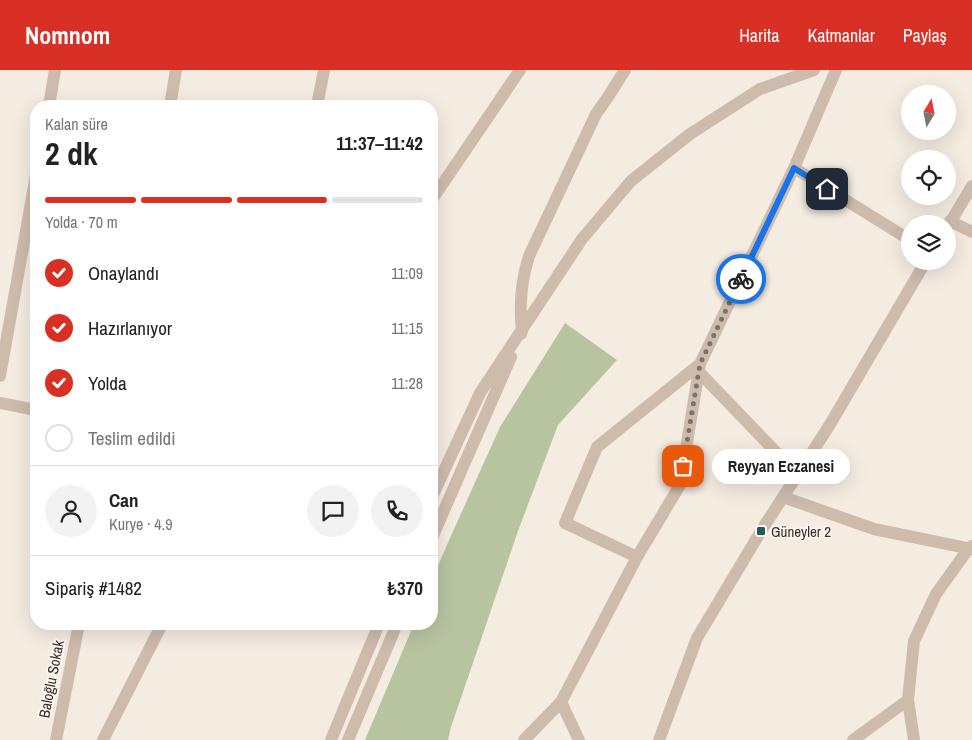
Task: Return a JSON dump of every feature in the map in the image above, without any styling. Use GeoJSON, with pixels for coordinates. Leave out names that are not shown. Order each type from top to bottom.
{"type":"FeatureCollection","features":[{"type":"Feature","properties":{"kind":"street"},"geometry":{"type":"LineString","coordinates":[[50,100],[55,70]]}},
{"type":"Feature","properties":{"kind":"street"},"geometry":{"type":"LineString","coordinates":[[171,100],[176,70]]}},
{"type":"Feature","properties":{"kind":"street"},"geometry":{"type":"LineString","coordinates":[[318,100],[324,70]]}},
{"type":"Feature","properties":{"kind":"street"},"geometry":{"type":"LineString","coordinates":[[438,190],[515,74],[520,70]]}},
{"type":"Feature","properties":{"kind":"street"},"geometry":{"type":"LineString","coordinates":[[438,524],[522,331],[520,299],[524,269],[529,256],[596,114],[625,70]]}},
{"type":"Feature","properties":{"kind":"street"},"geometry":{"type":"LineString","coordinates":[[438,484],[480,393],[582,239],[631,181],[690,134],[760,88],[814,70]]}},
{"type":"Feature","properties":{"kind":"street"},"geometry":{"type":"LineString","coordinates":[[524,740],[561,702],[637,558],[680,485],[700,368],[794,168],[836,70]]}},
{"type":"Feature","properties":{"kind":"street"},"geometry":{"type":"LineString","coordinates":[[794,168],[901,234]]}},
{"type":"Feature","properties":{"kind":"street"},"geometry":{"type":"LineString","coordinates":[[954,215],[972,186]]}},
{"type":"Feature","properties":{"kind":"street"},"geometry":{"type":"LineString","coordinates":[[0,376],[30,208]]}},
{"type":"Feature","properties":{"kind":"street"},"geometry":{"type":"LineString","coordinates":[[956,226],[972,232]]}},
{"type":"Feature","properties":{"kind":"street"},"geometry":{"type":"LineString","coordinates":[[659,740],[697,638],[797,474],[829,426],[921,270]]}},
{"type":"Feature","properties":{"kind":"street"},"geometry":{"type":"LineString","coordinates":[[700,368],[797,474]]}},
{"type":"Feature","properties":{"kind":"street"},"geometry":{"type":"LineString","coordinates":[[637,558],[565,523],[597,447],[700,368]]}},
{"type":"Feature","properties":{"kind":"street"},"geometry":{"type":"LineString","coordinates":[[0,403],[30,409]]}},
{"type":"Feature","properties":{"kind":"street"},"geometry":{"type":"LineString","coordinates":[[783,497],[874,529],[971,548],[936,594],[914,641],[908,700],[914,740]]}},
{"type":"Feature","properties":{"kind":"street","name":"Baloğlu Sokak"},"geometry":{"type":"LineString","coordinates":[[56,740],[78,630]]}},
{"type":"Feature","properties":{"kind":"street"},"geometry":{"type":"LineString","coordinates":[[103,740],[159,630]]}},
{"type":"Feature","properties":{"kind":"street"},"geometry":{"type":"LineString","coordinates":[[331,740],[377,630]]}},
{"type":"Feature","properties":{"kind":"street"},"geometry":{"type":"LineString","coordinates":[[348,740],[394,630]]}},
{"type":"Feature","properties":{"kind":"street"},"geometry":{"type":"LineString","coordinates":[[853,740],[908,700]]}},
{"type":"Feature","properties":{"kind":"street"},"geometry":{"type":"LineString","coordinates":[[561,702],[580,740]]}},
{"type":"Feature","properties":{"kind":"green space"},"geometry":{"type":"Polygon","coordinates":[[[565,323],[617,360],[558,425],[518,531],[448,740],[365,740],[411,630],[438,630],[438,566],[500,427],[565,323]]]}},
{"type":"Feature","properties":{"kind":"way so far"},"geometry":{"type":"LineString","coordinates":[[683,466],[700,364],[741,279]]}},
{"type":"Feature","properties":{"kind":"place","name":"Reyyan Eczanesi"},"geometry":{"type":"Point","coordinates":[683,466]}},
{"type":"Feature","properties":{"kind":"place","name":"Güneyler 2"},"geometry":{"type":"Point","coordinates":[761,531]}},
{"type":"Feature","properties":{"kind":"route"},"geometry":{"type":"LineString","coordinates":[[741,279],[794,168],[827,189]]}}]}
